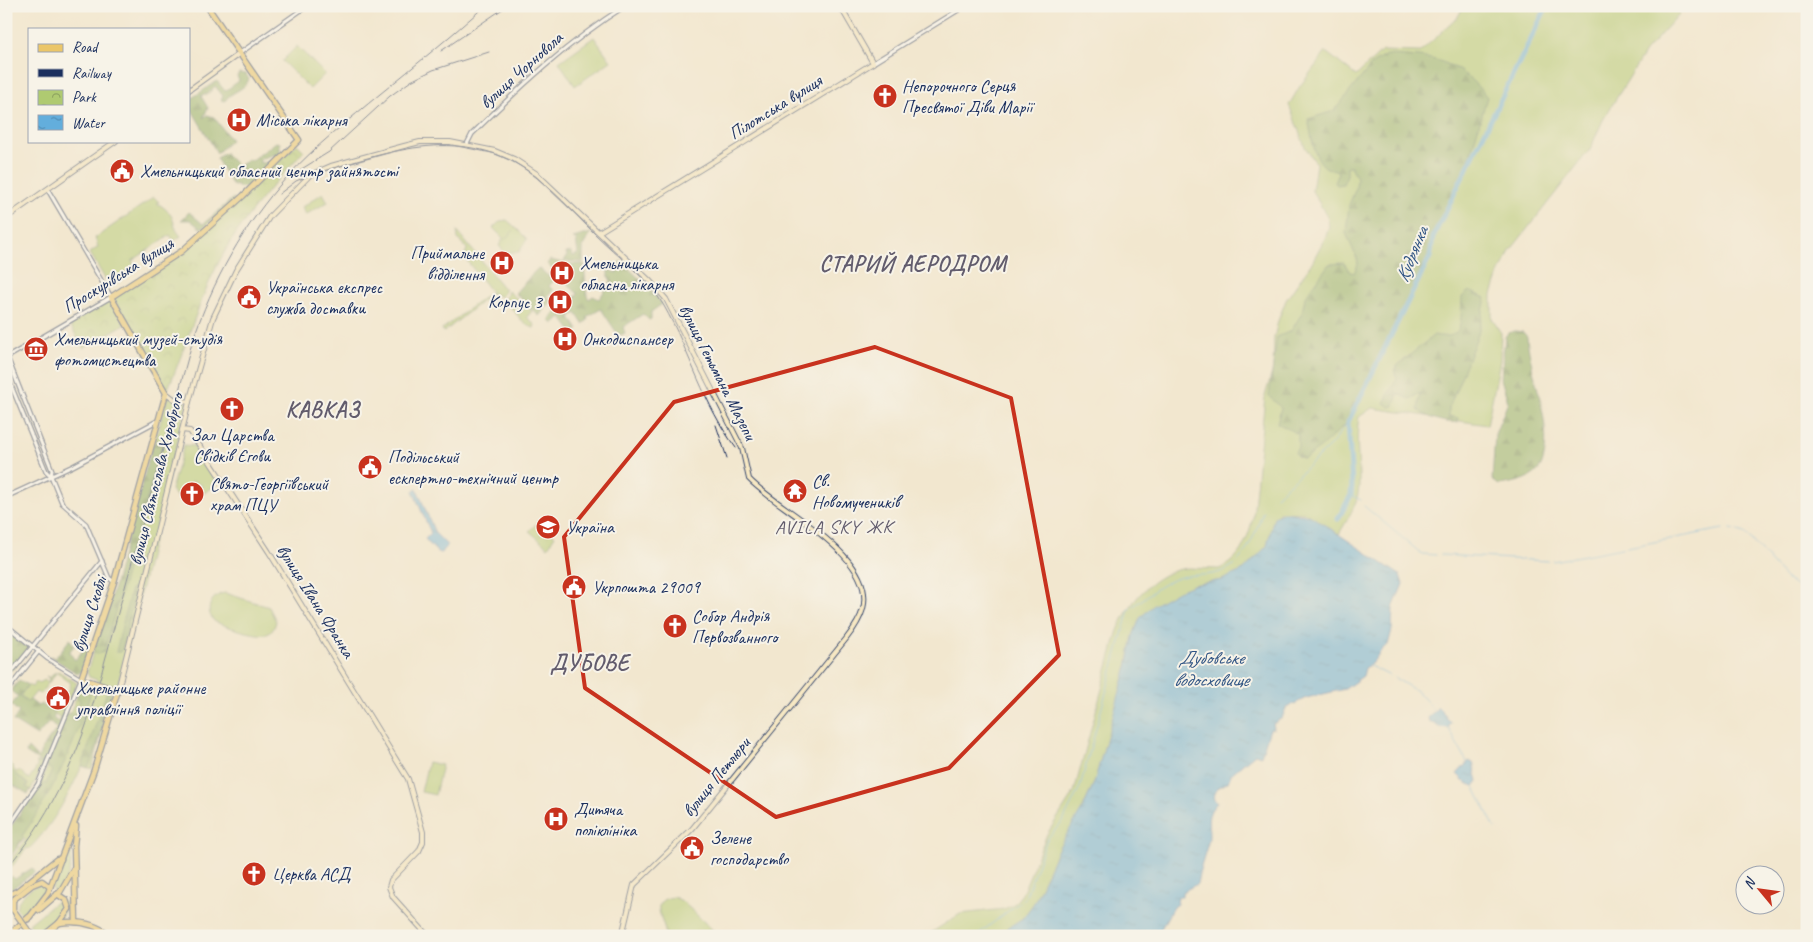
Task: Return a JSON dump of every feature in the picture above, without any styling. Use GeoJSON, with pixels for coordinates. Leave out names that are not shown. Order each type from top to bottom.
{"type":"FeatureCollection","features":[{"type":"Feature","properties":{"kind":"main road"},"geometry":{"type":"LineString","coordinates":[[190,89],[239,54],[207,6]]}},
{"type":"Feature","properties":{"kind":"main road"},"geometry":{"type":"LineString","coordinates":[[840,6],[873,63]]}},
{"type":"Feature","properties":{"kind":"main road","name":"Проскурівська вулиця"},"geometry":{"type":"LineString","coordinates":[[111,297],[182,252],[244,196],[299,140],[239,54]]}},
{"type":"Feature","properties":{"kind":"main road","name":"Пілотська вулиця"},"geometry":{"type":"LineString","coordinates":[[599,232],[873,63]]}},
{"type":"Feature","properties":{"kind":"main road"},"geometry":{"type":"LineString","coordinates":[[6,218],[115,142]]}},
{"type":"Feature","properties":{"kind":"main road","name":"вулиця Гетьмана Мазепи"},"geometry":{"type":"LineString","coordinates":[[339,164],[420,142],[467,144],[514,159],[537,174],[599,232],[666,299],[742,448],[749,479],[812,528],[848,560],[856,571],[864,591],[864,607],[859,620],[846,639]]}},
{"type":"Feature","properties":{"kind":"main road","name":"вулиця Святослава Хороброго"},"geometry":{"type":"LineString","coordinates":[[28,919],[40,905],[50,887],[99,756],[118,690],[189,402],[213,318],[251,244],[276,209],[301,183],[319,170],[339,164]]}},
{"type":"Feature","properties":{"kind":"main road"},"geometry":{"type":"LineString","coordinates":[[111,297],[166,393],[173,399],[189,402]]}},
{"type":"Feature","properties":{"kind":"main road","name":"вулиця Скоблі"},"geometry":{"type":"LineString","coordinates":[[81,679],[114,582],[166,393]]}},
{"type":"Feature","properties":{"kind":"main road","name":"вулиця Івана Франка"},"geometry":{"type":"LineString","coordinates":[[182,430],[190,431],[269,552],[401,766],[414,797],[423,832],[423,842],[418,851],[392,878],[389,884],[393,897],[428,936]]}},
{"type":"Feature","properties":{"kind":"main road","name":"вулиця Петлюри"},"geometry":{"type":"LineString","coordinates":[[622,936],[634,885],[692,829],[846,639]]}},
{"type":"Feature","properties":{"kind":"main road"},"geometry":{"type":"LineString","coordinates":[[81,679],[118,690]]}},
{"type":"Feature","properties":{"kind":"main road","name":"вулиця Святослава Хороброго"},"geometry":{"type":"LineString","coordinates":[[7,936],[57,894],[70,878],[74,867],[75,833],[78,816]]}},
{"type":"Feature","properties":{"kind":"main road"},"geometry":{"type":"LineString","coordinates":[[6,896],[17,891],[57,859],[61,859]]}},
{"type":"Feature","properties":{"kind":"main road"},"geometry":{"type":"LineString","coordinates":[[74,867],[76,922]]}},
{"type":"Feature","properties":{"kind":"main road"},"geometry":{"type":"LineString","coordinates":[[13,911],[13,900],[32,885],[42,881],[50,887]]}},
{"type":"Feature","properties":{"kind":"main road"},"geometry":{"type":"LineString","coordinates":[[43,936],[59,923],[69,906],[66,900],[57,894]]}},
{"type":"Feature","properties":{"kind":"main road"},"geometry":{"type":"LineString","coordinates":[[6,902],[32,935]]}},
{"type":"Feature","properties":{"kind":"main road"},"geometry":{"type":"LineString","coordinates":[[6,910],[13,911]]}},
{"type":"Feature","properties":{"kind":"main road"},"geometry":{"type":"LineString","coordinates":[[59,923],[76,922],[95,926],[112,936]]}},
{"type":"Feature","properties":{"kind":"street"},"geometry":{"type":"LineString","coordinates":[[239,54],[307,6]]}},
{"type":"Feature","properties":{"kind":"street","name":"вулиця Чорновола"},"geometry":{"type":"LineString","coordinates":[[467,144],[472,134],[525,82],[570,44],[625,6]]}},
{"type":"Feature","properties":{"kind":"street","name":"Пілотська вулиця"},"geometry":{"type":"LineString","coordinates":[[873,63],[965,6]]}},
{"type":"Feature","properties":{"kind":"street"},"geometry":{"type":"LineString","coordinates":[[48,190],[111,297]]}},
{"type":"Feature","properties":{"kind":"street","name":"Проскурівська вулиця"},"geometry":{"type":"LineString","coordinates":[[7,356],[111,297]]}},
{"type":"Feature","properties":{"kind":"street"},"geometry":{"type":"LineString","coordinates":[[7,356],[52,470],[51,476]]}},
{"type":"Feature","properties":{"kind":"street"},"geometry":{"type":"LineString","coordinates":[[6,373],[46,471],[51,476],[62,503],[86,524],[110,578],[114,582]]}},
{"type":"Feature","properties":{"kind":"street"},"geometry":{"type":"LineString","coordinates":[[6,497],[158,421]]}},
{"type":"Feature","properties":{"kind":"street"},"geometry":{"type":"LineString","coordinates":[[6,679],[102,561]]}},
{"type":"Feature","properties":{"kind":"street"},"geometry":{"type":"LineString","coordinates":[[6,625],[38,651],[81,679]]}},
{"type":"Feature","properties":{"kind":"street"},"geometry":{"type":"LineString","coordinates":[[6,692],[38,651]]}},
{"type":"Feature","properties":{"kind":"street","name":"вулиця Скоблі"},"geometry":{"type":"LineString","coordinates":[[6,831],[38,784],[81,679]]}},
{"type":"Feature","properties":{"kind":"highlighted area"},"geometry":{"type":"Polygon","coordinates":[[[875,347],[1011,398],[1059,655],[949,768],[776,817],[585,688],[564,537],[674,402],[875,347]]]}},
{"type":"Feature","properties":{"kind":"green space"},"geometry":{"type":"Polygon","coordinates":[[[1464,6],[1667,6],[1680,13],[1645,52],[1603,120],[1590,149],[1510,251],[1499,274],[1492,295],[1492,319],[1501,333],[1500,361],[1487,425],[1372,408],[1359,417],[1357,435],[1359,487],[1357,500],[1339,534],[1305,513],[1280,512],[1274,519],[1267,546],[1244,570],[1222,580],[1193,585],[1154,605],[1140,618],[1133,636],[1127,667],[1094,783],[1079,816],[1059,847],[1034,903],[1023,918],[995,936],[926,936],[960,914],[1004,909],[1014,904],[1022,894],[1047,834],[1074,792],[1117,633],[1135,600],[1153,582],[1164,575],[1188,568],[1219,569],[1233,560],[1242,548],[1253,518],[1265,396],[1273,369],[1274,338],[1278,321],[1286,300],[1311,264],[1326,236],[1329,226],[1327,216],[1312,191],[1316,163],[1305,147],[1289,105],[1300,86],[1326,52],[1356,76],[1382,51],[1420,52],[1457,18],[1464,6]]]}},
{"type":"Feature","properties":{"kind":"green space"},"geometry":{"type":"Polygon","coordinates":[[[594,37],[611,61],[575,86],[559,62],[594,37]]]}},
{"type":"Feature","properties":{"kind":"green space"},"geometry":{"type":"Polygon","coordinates":[[[297,46],[325,74],[310,89],[282,61],[297,46]]]}},
{"type":"Feature","properties":{"kind":"green space"},"geometry":{"type":"Polygon","coordinates":[[[1386,55],[1418,57],[1442,62],[1464,74],[1487,97],[1464,177],[1433,236],[1428,257],[1347,423],[1320,448],[1304,459],[1295,453],[1298,447],[1298,434],[1277,423],[1281,408],[1269,396],[1277,337],[1291,331],[1302,313],[1305,297],[1329,264],[1344,263],[1350,272],[1354,273],[1358,264],[1346,233],[1349,205],[1356,188],[1357,178],[1351,166],[1347,166],[1347,175],[1343,184],[1337,185],[1335,183],[1339,173],[1336,170],[1325,167],[1317,157],[1308,119],[1334,111],[1373,63],[1386,55]]]}},
{"type":"Feature","properties":{"kind":"green space"},"geometry":{"type":"Polygon","coordinates":[[[239,73],[246,74],[249,79],[244,86],[230,95],[225,101],[221,100],[223,96],[215,86],[207,95],[201,96],[208,108],[203,118],[207,115],[214,117],[231,140],[217,153],[190,107],[190,99],[217,81],[225,91],[239,81],[237,76],[239,73]]]}},
{"type":"Feature","properties":{"kind":"green space"},"geometry":{"type":"Polygon","coordinates":[[[276,142],[280,143],[280,156],[276,159],[274,157],[276,154],[260,159],[260,163],[273,162],[247,188],[233,186],[216,158],[225,153],[238,166],[249,159],[251,161],[276,142]]]}},
{"type":"Feature","properties":{"kind":"green space"},"geometry":{"type":"Polygon","coordinates":[[[297,144],[304,151],[258,203],[238,230],[220,260],[205,292],[167,391],[113,298],[183,252],[297,144]]]}},
{"type":"Feature","properties":{"kind":"green space"},"geometry":{"type":"Polygon","coordinates":[[[323,193],[328,202],[305,215],[302,207],[323,193]]]}},
{"type":"Feature","properties":{"kind":"green space"},"geometry":{"type":"Polygon","coordinates":[[[154,197],[159,202],[157,203],[172,216],[175,228],[181,236],[174,241],[170,235],[132,261],[135,267],[122,275],[123,278],[115,283],[111,277],[105,279],[90,253],[98,247],[95,238],[154,197]]]}},
{"type":"Feature","properties":{"kind":"green space"},"geometry":{"type":"Polygon","coordinates":[[[233,198],[235,200],[203,228],[200,228],[190,220],[181,220],[189,212],[203,224],[233,198]]]}},
{"type":"Feature","properties":{"kind":"green space"},"geometry":{"type":"Polygon","coordinates":[[[507,220],[527,239],[519,252],[505,252],[499,246],[503,238],[493,228],[500,221],[507,220]]]}},
{"type":"Feature","properties":{"kind":"green space"},"geometry":{"type":"Polygon","coordinates":[[[457,231],[505,290],[501,297],[492,293],[444,332],[442,329],[491,292],[464,257],[467,249],[458,239],[457,231]]]}},
{"type":"Feature","properties":{"kind":"green space"},"geometry":{"type":"Polygon","coordinates":[[[591,233],[583,246],[583,262],[564,261],[567,256],[566,253],[571,252],[573,256],[578,254],[576,240],[573,238],[591,233]]]}},
{"type":"Feature","properties":{"kind":"green space"},"geometry":{"type":"Polygon","coordinates":[[[550,260],[570,264],[584,264],[587,296],[589,299],[593,296],[599,299],[611,281],[608,276],[608,270],[617,273],[618,265],[621,261],[649,288],[662,304],[651,312],[651,319],[649,320],[643,314],[623,327],[625,333],[621,335],[617,333],[601,309],[587,317],[588,320],[583,324],[576,313],[570,317],[578,330],[574,334],[561,317],[553,324],[549,320],[560,308],[571,314],[566,307],[578,294],[547,264],[550,260]]]}},
{"type":"Feature","properties":{"kind":"green space"},"geometry":{"type":"Polygon","coordinates":[[[540,269],[554,281],[549,286],[553,290],[547,297],[552,301],[539,316],[515,293],[536,270],[540,269]]]}},
{"type":"Feature","properties":{"kind":"green space"},"geometry":{"type":"Polygon","coordinates":[[[508,291],[532,311],[527,317],[535,325],[534,328],[525,324],[505,301],[508,291]]]}},
{"type":"Feature","properties":{"kind":"green space"},"geometry":{"type":"Polygon","coordinates":[[[1469,291],[1486,298],[1478,334],[1449,408],[1449,416],[1458,418],[1458,422],[1437,420],[1426,416],[1418,410],[1420,393],[1410,399],[1398,394],[1394,406],[1390,407],[1384,403],[1397,378],[1394,370],[1397,366],[1434,335],[1452,335],[1456,332],[1461,321],[1462,297],[1469,291]]]}},
{"type":"Feature","properties":{"kind":"green space"},"geometry":{"type":"Polygon","coordinates":[[[111,299],[125,324],[83,348],[69,323],[111,299]]]}},
{"type":"Feature","properties":{"kind":"green space"},"geometry":{"type":"Polygon","coordinates":[[[1515,331],[1523,332],[1527,337],[1544,418],[1545,450],[1542,464],[1535,474],[1524,480],[1499,485],[1492,480],[1495,434],[1508,402],[1501,379],[1505,337],[1508,333],[1515,331]]]}},
{"type":"Feature","properties":{"kind":"green space"},"geometry":{"type":"Polygon","coordinates":[[[168,395],[187,403],[117,688],[108,686],[107,691],[112,694],[92,769],[82,766],[66,799],[52,820],[37,840],[29,849],[27,848],[6,874],[6,866],[26,840],[22,837],[6,855],[6,834],[39,787],[82,684],[95,687],[97,680],[89,677],[87,672],[115,584],[168,395]]]}},
{"type":"Feature","properties":{"kind":"green space"},"geometry":{"type":"Polygon","coordinates":[[[153,443],[162,445],[104,652],[97,654],[93,652],[115,584],[153,443]]]}},
{"type":"Feature","properties":{"kind":"green space"},"geometry":{"type":"Polygon","coordinates":[[[184,445],[194,446],[218,484],[196,498],[202,485],[192,481],[185,496],[184,505],[171,490],[184,445]]]}},
{"type":"Feature","properties":{"kind":"green space"},"geometry":{"type":"Polygon","coordinates":[[[539,521],[555,536],[548,547],[529,531],[539,521]]]}},
{"type":"Feature","properties":{"kind":"green space"},"geometry":{"type":"Polygon","coordinates":[[[136,588],[122,649],[120,652],[116,652],[131,589],[136,588]]]}},
{"type":"Feature","properties":{"kind":"green space"},"geometry":{"type":"Polygon","coordinates":[[[225,593],[269,607],[276,621],[272,630],[263,635],[249,633],[214,621],[211,617],[210,604],[220,594],[225,593]]]}},
{"type":"Feature","properties":{"kind":"green space"},"geometry":{"type":"Polygon","coordinates":[[[6,630],[29,648],[12,670],[6,666],[6,630]]]}},
{"type":"Feature","properties":{"kind":"green space"},"geometry":{"type":"Polygon","coordinates":[[[70,639],[74,646],[69,652],[75,660],[84,649],[89,651],[83,670],[78,674],[50,656],[55,658],[70,639]]]}},
{"type":"Feature","properties":{"kind":"green space"},"geometry":{"type":"Polygon","coordinates":[[[58,671],[77,683],[61,718],[51,712],[70,688],[71,683],[57,673],[58,671]]]}},
{"type":"Feature","properties":{"kind":"green space"},"geometry":{"type":"Polygon","coordinates":[[[55,672],[40,694],[36,692],[28,702],[20,695],[28,685],[32,687],[37,681],[39,683],[45,680],[48,682],[49,679],[46,676],[50,678],[55,672]]]}},
{"type":"Feature","properties":{"kind":"green space"},"geometry":{"type":"Polygon","coordinates":[[[19,680],[28,685],[20,696],[38,706],[41,704],[56,714],[53,718],[58,722],[75,687],[66,714],[75,713],[80,701],[76,696],[81,686],[92,689],[79,728],[63,766],[34,819],[22,836],[24,838],[6,863],[7,853],[14,843],[6,834],[41,782],[46,784],[52,770],[26,753],[28,748],[38,758],[44,745],[57,729],[49,722],[37,736],[13,721],[19,712],[11,705],[18,697],[11,691],[19,680]]]}},
{"type":"Feature","properties":{"kind":"green space"},"geometry":{"type":"Polygon","coordinates":[[[107,691],[112,694],[94,755],[88,768],[82,766],[107,691]]]}},
{"type":"Feature","properties":{"kind":"green space"},"geometry":{"type":"Polygon","coordinates":[[[6,760],[14,767],[13,769],[17,772],[19,770],[29,779],[37,767],[37,762],[43,765],[31,790],[26,787],[28,784],[6,769],[6,760]]]}},
{"type":"Feature","properties":{"kind":"green space"},"geometry":{"type":"Polygon","coordinates":[[[428,762],[442,765],[435,795],[421,792],[428,762]]]}},
{"type":"Feature","properties":{"kind":"green space"},"geometry":{"type":"Polygon","coordinates":[[[7,767],[28,784],[26,787],[31,790],[28,794],[6,781],[7,767]]]}},
{"type":"Feature","properties":{"kind":"green space"},"geometry":{"type":"Polygon","coordinates":[[[70,840],[72,841],[72,854],[70,871],[64,885],[59,890],[53,892],[52,888],[70,840]]]}},
{"type":"Feature","properties":{"kind":"green space"},"geometry":{"type":"Polygon","coordinates":[[[32,868],[35,872],[6,893],[6,881],[12,876],[15,879],[32,868]]]}},
{"type":"Feature","properties":{"kind":"green space"},"geometry":{"type":"Polygon","coordinates":[[[43,883],[47,888],[40,901],[23,916],[16,908],[17,904],[30,889],[43,883]]]}},
{"type":"Feature","properties":{"kind":"green space"},"geometry":{"type":"Polygon","coordinates":[[[674,897],[682,901],[719,936],[665,936],[659,907],[665,899],[674,897]]]}},
{"type":"Feature","properties":{"kind":"green space"},"geometry":{"type":"Polygon","coordinates":[[[58,900],[65,902],[61,917],[48,930],[38,933],[29,924],[58,900]]]}},
{"type":"Feature","properties":{"kind":"water"},"geometry":{"type":"Polygon","coordinates":[[[417,489],[435,533],[447,545],[442,553],[437,552],[425,539],[431,533],[413,491],[417,489]]]}},
{"type":"Feature","properties":{"kind":"water","name":"Дубовське водосховище"},"geometry":{"type":"Polygon","coordinates":[[[1284,512],[1311,516],[1400,575],[1403,584],[1393,608],[1392,630],[1388,645],[1365,668],[1363,676],[1345,689],[1306,698],[1286,708],[1282,718],[1273,724],[1274,728],[1270,729],[1261,756],[1255,754],[1231,774],[1228,782],[1218,787],[1213,798],[1217,803],[1210,813],[1209,838],[1197,884],[1182,892],[1182,897],[1178,897],[1177,904],[1173,907],[1157,936],[995,936],[1023,918],[1034,903],[1059,847],[1084,806],[1094,783],[1127,667],[1133,636],[1140,618],[1154,605],[1178,591],[1193,585],[1222,580],[1244,570],[1267,546],[1274,517],[1284,512]]]}},
{"type":"Feature","properties":{"kind":"water"},"geometry":{"type":"Polygon","coordinates":[[[1438,707],[1451,723],[1448,728],[1439,727],[1429,721],[1428,718],[1438,707]]]}},
{"type":"Feature","properties":{"kind":"water"},"geometry":{"type":"Polygon","coordinates":[[[1469,761],[1473,763],[1478,781],[1474,786],[1466,783],[1457,774],[1469,761]]]}},
{"type":"Feature","properties":{"kind":"waterway","name":"Кудрянка"},"geometry":{"type":"LineString","coordinates":[[1338,519],[1351,495],[1348,422],[1430,257],[1433,237],[1547,6]]}},
{"type":"Feature","properties":{"kind":"waterway"},"geometry":{"type":"LineString","coordinates":[[1276,496],[1332,444],[1348,422]]}},
{"type":"Feature","properties":{"kind":"waterway"},"geometry":{"type":"LineString","coordinates":[[1351,495],[1361,500]]}},
{"type":"Feature","properties":{"kind":"waterway"},"geometry":{"type":"LineString","coordinates":[[1364,506],[1422,554],[1436,555]]}},
{"type":"Feature","properties":{"kind":"waterway"},"geometry":{"type":"LineString","coordinates":[[976,936],[1025,898],[1047,839],[1063,821],[1080,787],[1129,609],[1158,588],[1178,578],[1212,574],[1232,566],[1246,551],[1263,512]]}},
{"type":"Feature","properties":{"kind":"waterway"},"geometry":{"type":"LineString","coordinates":[[1553,561],[1723,529]]}},
{"type":"Feature","properties":{"kind":"waterway"},"geometry":{"type":"LineString","coordinates":[[1731,529],[1745,533],[1785,578],[1807,594]]}},
{"type":"Feature","properties":{"kind":"waterway"},"geometry":{"type":"LineString","coordinates":[[1441,555],[1548,561]]}},
{"type":"Feature","properties":{"kind":"waterway"},"geometry":{"type":"LineString","coordinates":[[1370,666],[1390,676]]}},
{"type":"Feature","properties":{"kind":"waterway"},"geometry":{"type":"LineString","coordinates":[[1395,678],[1418,692],[1430,705]]}},
{"type":"Feature","properties":{"kind":"waterway"},"geometry":{"type":"LineString","coordinates":[[1448,728],[1467,762]]}},
{"type":"Feature","properties":{"kind":"waterway"},"geometry":{"type":"LineString","coordinates":[[1474,786],[1495,828]]}},
{"type":"Feature","properties":{"kind":"railway"},"geometry":{"type":"LineString","coordinates":[[6,869],[21,851],[47,811],[78,748],[93,704],[192,343],[209,298],[231,255],[243,234],[271,195],[309,155],[485,6]]}},
{"type":"Feature","properties":{"kind":"railway"},"geometry":{"type":"LineString","coordinates":[[441,51],[507,6]]}},
{"type":"Feature","properties":{"kind":"railway"},"geometry":{"type":"LineString","coordinates":[[300,170],[329,152],[390,96],[411,81],[433,70],[489,52]]}},
{"type":"Feature","properties":{"kind":"railway"},"geometry":{"type":"LineString","coordinates":[[279,194],[296,181],[310,175],[365,159],[420,147],[448,146],[475,148],[502,157],[528,171],[554,193],[650,286],[664,306],[715,415],[736,448]]}},
{"type":"Feature","properties":{"kind":"railway"},"geometry":{"type":"LineString","coordinates":[[716,425],[727,458]]}},
{"type":"Feature","properties":{"kind":"place","name":"Непорочного Серця Пресвятої Діви Марії"},"geometry":{"type":"Point","coordinates":[885,96]}},
{"type":"Feature","properties":{"kind":"place","name":"Міська лікарня"},"geometry":{"type":"Point","coordinates":[239,120]}},
{"type":"Feature","properties":{"kind":"place","name":"Хмельницький обласний центр зайнятості"},"geometry":{"type":"Point","coordinates":[122,171]}},
{"type":"Feature","properties":{"kind":"place","name":"Приймальне відділення"},"geometry":{"type":"Point","coordinates":[502,263]}},
{"type":"Feature","properties":{"kind":"place","name":"Хмельницька обласна лікарня"},"geometry":{"type":"Point","coordinates":[562,273]}},
{"type":"Feature","properties":{"kind":"place","name":"Українська експрес служба доставки"},"geometry":{"type":"Point","coordinates":[249,297]}},
{"type":"Feature","properties":{"kind":"place","name":"Корпус 3"},"geometry":{"type":"Point","coordinates":[560,302]}},
{"type":"Feature","properties":{"kind":"place","name":"Онкодиспансер"},"geometry":{"type":"Point","coordinates":[565,339]}},
{"type":"Feature","properties":{"kind":"place","name":"Хмельницький музей-студія фотомистецтва"},"geometry":{"type":"Point","coordinates":[36,349]}},
{"type":"Feature","properties":{"kind":"place","name":"Зал Царства Свідків Єгови"},"geometry":{"type":"Point","coordinates":[232,409]}},
{"type":"Feature","properties":{"kind":"place","name":"Подільський ескпертно-технічний центр"},"geometry":{"type":"Point","coordinates":[370,467]}},
{"type":"Feature","properties":{"kind":"place","name":"Св. Новомучеників"},"geometry":{"type":"Point","coordinates":[795,491]}},
{"type":"Feature","properties":{"kind":"place","name":"Свято-Георгіївський храм ПЦУ"},"geometry":{"type":"Point","coordinates":[192,494]}},
{"type":"Feature","properties":{"kind":"place","name":"Україна"},"geometry":{"type":"Point","coordinates":[548,527]}},
{"type":"Feature","properties":{"kind":"place","name":"Укрпошта 29009"},"geometry":{"type":"Point","coordinates":[574,587]}},
{"type":"Feature","properties":{"kind":"place","name":"Собор Андрія Первозванного"},"geometry":{"type":"Point","coordinates":[675,626]}},
{"type":"Feature","properties":{"kind":"place","name":"Хмельницьке районне управління поліції"},"geometry":{"type":"Point","coordinates":[58,698]}},
{"type":"Feature","properties":{"kind":"place","name":"Дитяча поліклініка"},"geometry":{"type":"Point","coordinates":[556,819]}},
{"type":"Feature","properties":{"kind":"place","name":"Зелене господарство"},"geometry":{"type":"Point","coordinates":[692,848]}},
{"type":"Feature","properties":{"kind":"place","name":"Церква АСД"},"geometry":{"type":"Point","coordinates":[254,874]}},
{"type":"Feature","properties":{"kind":"district","name":"СТАРИЙ АЕРОДРОМ"},"geometry":{"type":"Point","coordinates":[913,263]}},
{"type":"Feature","properties":{"kind":"district","name":"КАВКАЗ"},"geometry":{"type":"Point","coordinates":[323,409]}},
{"type":"Feature","properties":{"kind":"district","name":"AVILA SKY ЖК"},"geometry":{"type":"Point","coordinates":[834,526]}},
{"type":"Feature","properties":{"kind":"district","name":"ДУБОВЕ"},"geometry":{"type":"Point","coordinates":[590,662]}}]}
